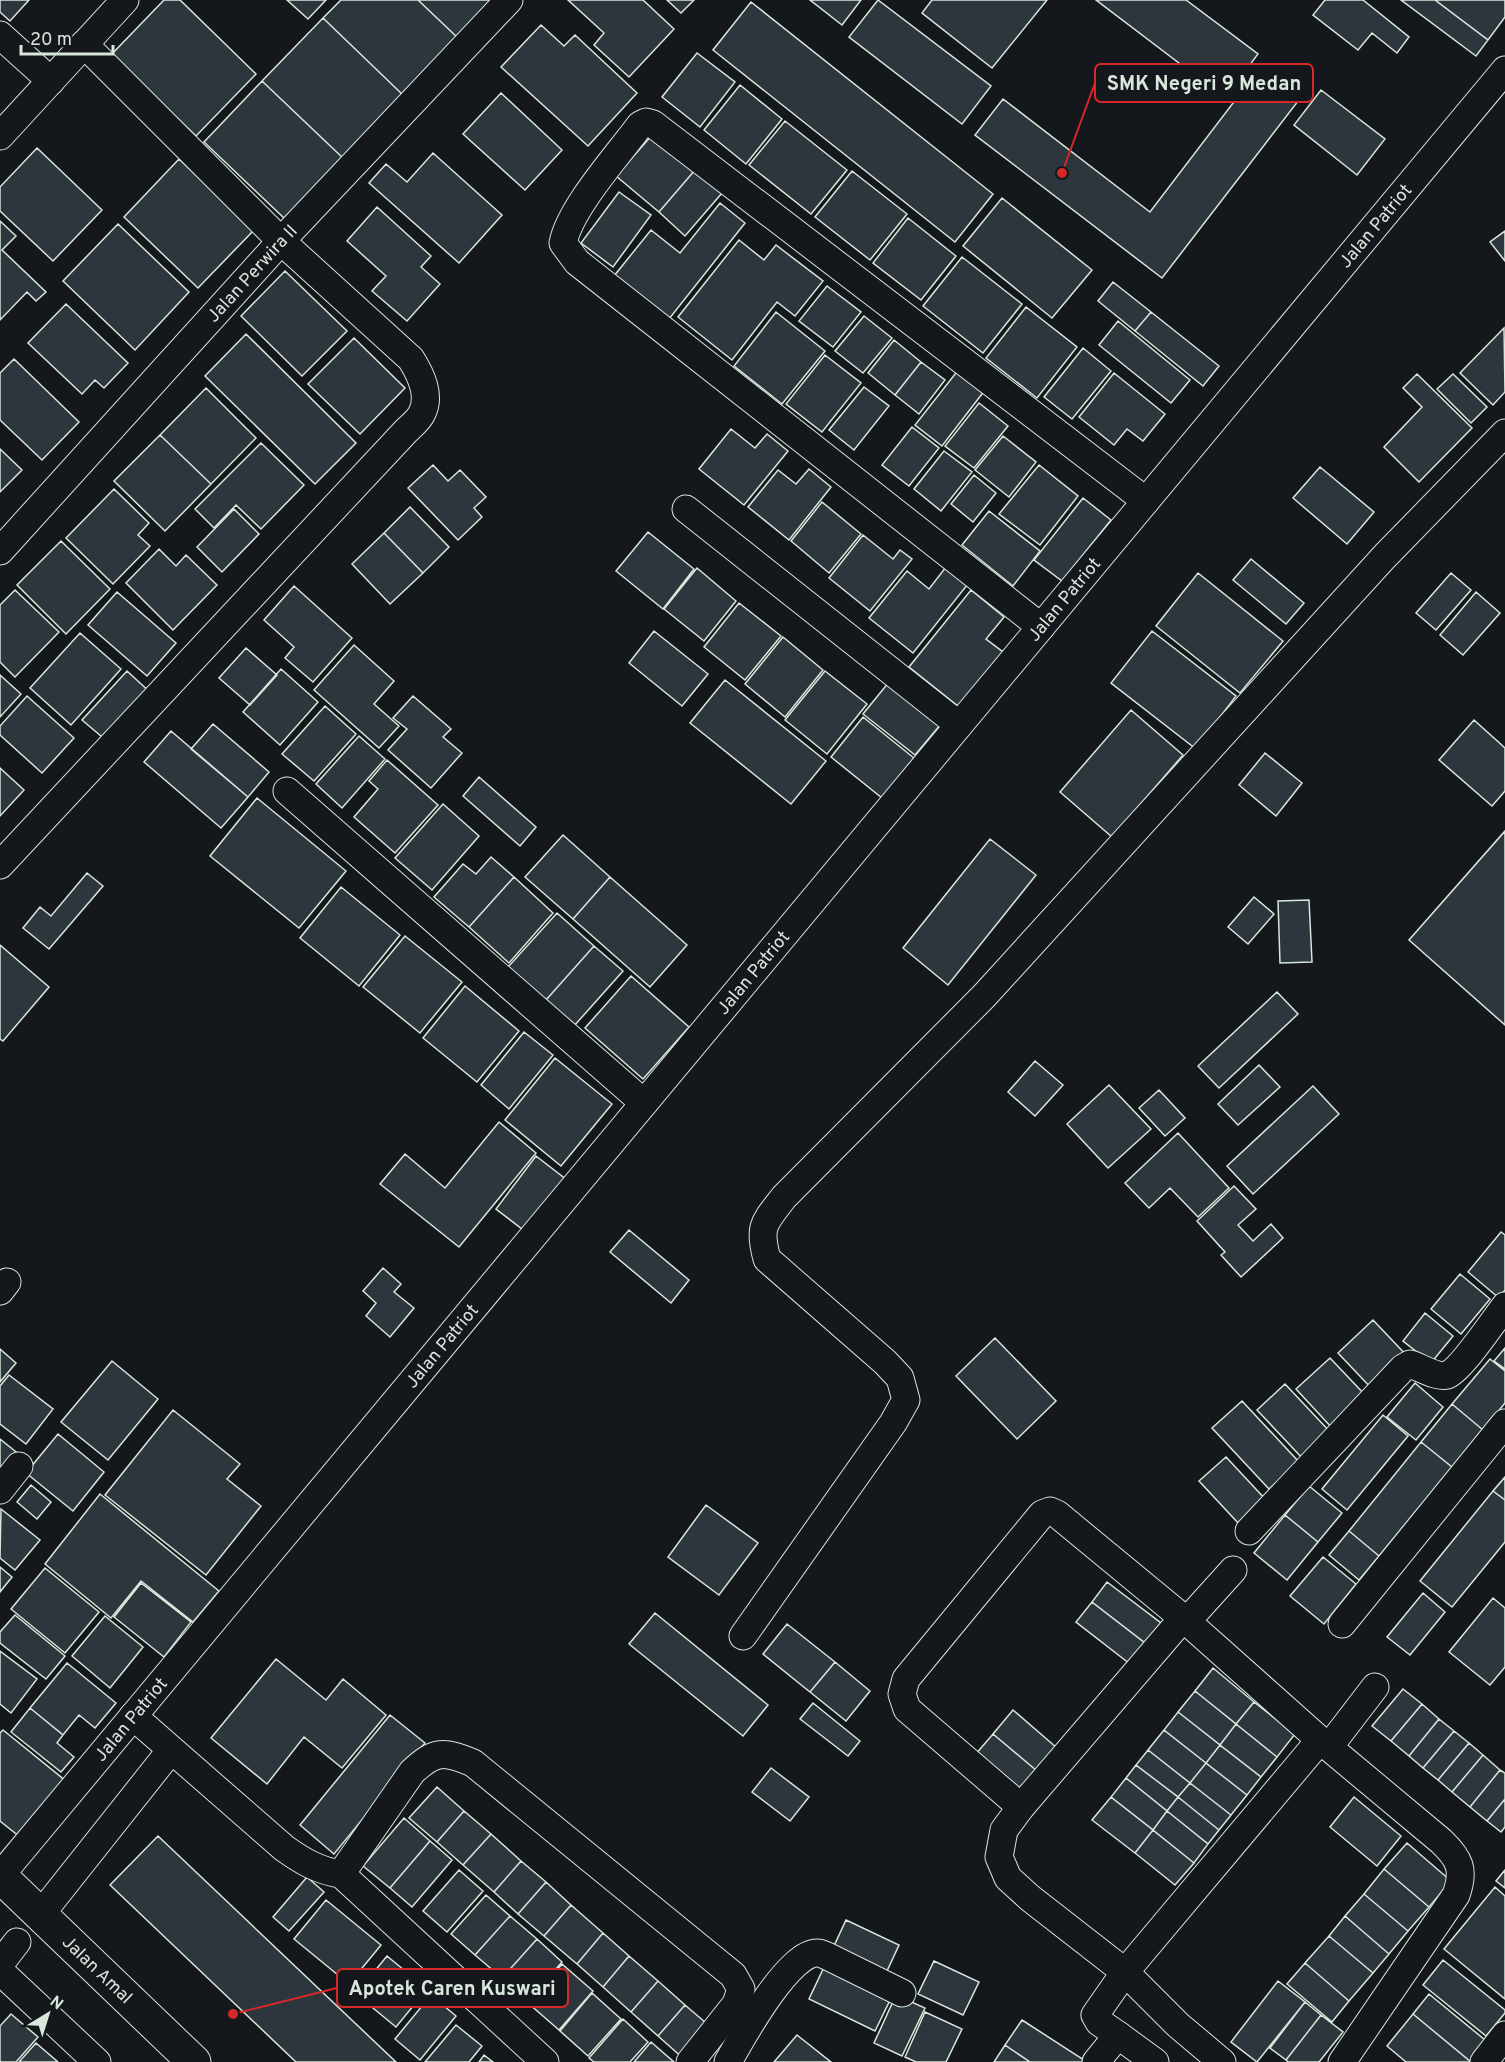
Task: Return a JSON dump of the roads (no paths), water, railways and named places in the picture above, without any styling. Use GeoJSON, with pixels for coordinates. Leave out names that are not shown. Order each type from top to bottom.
{"type":"FeatureCollection","features":[{"type":"Feature","properties":{"kind":"street"},"geometry":{"type":"LineString","coordinates":[[0,136],[125,0]]}},
{"type":"Feature","properties":{"kind":"street","name":"Jalan Perwira II"},"geometry":{"type":"LineString","coordinates":[[0,550],[281,241],[509,0]]}},
{"type":"Feature","properties":{"kind":"street"},"geometry":{"type":"LineString","coordinates":[[0,35],[51,81]]}},
{"type":"Feature","properties":{"kind":"street"},"geometry":{"type":"LineString","coordinates":[[0,865],[422,413],[426,393],[421,375],[411,359],[281,241],[84,44]]}},
{"type":"Feature","properties":{"kind":"street","name":"Jalan Patriot"},"geometry":{"type":"LineString","coordinates":[[0,1876],[1505,70]]}},
{"type":"Feature","properties":{"kind":"street"},"geometry":{"type":"LineString","coordinates":[[1041,627],[577,262],[567,250],[563,243],[565,232],[575,212],[640,125],[646,122],[653,124],[1146,501]]}},
{"type":"Feature","properties":{"kind":"street"},"geometry":{"type":"LineString","coordinates":[[743,1636],[906,1400],[900,1378],[885,1362],[768,1259],[762,1239],[765,1222],[784,1197],[984,996],[1384,556],[1505,433]]}},
{"type":"Feature","properties":{"kind":"street"},"geometry":{"type":"LineString","coordinates":[[686,509],[959,725]]}},
{"type":"Feature","properties":{"kind":"street"},"geometry":{"type":"LineString","coordinates":[[287,791],[644,1102]]}},
{"type":"Feature","properties":{"kind":"street"},"geometry":{"type":"LineString","coordinates":[[1249,1531],[1403,1368],[1410,1364],[1440,1375],[1447,1375],[1461,1363],[1505,1306]]}},
{"type":"Feature","properties":{"kind":"street"},"geometry":{"type":"LineString","coordinates":[[1342,1624],[1505,1423]]}},
{"type":"Feature","properties":{"kind":"street"},"geometry":{"type":"LineString","coordinates":[[0,1490],[19,1466]]}},
{"type":"Feature","properties":{"kind":"street"},"geometry":{"type":"LineString","coordinates":[[1021,1807],[907,1709],[902,1694],[906,1679],[1042,1515],[1050,1511],[1185,1619],[1325,1744],[1451,1851],[1460,1867],[1462,1879],[1456,1895],[1342,2062]]}},
{"type":"Feature","properties":{"kind":"street"},"geometry":{"type":"LineString","coordinates":[[1222,2062],[1178,2025],[1125,1972],[1030,1898],[1008,1878],[999,1857],[1004,1830],[1021,1807],[1185,1619],[1233,1570]]}},
{"type":"Feature","properties":{"kind":"street"},"geometry":{"type":"LineString","coordinates":[[1155,2062],[1098,2022],[1095,2015],[1125,1972],[1375,1687]]}},
{"type":"Feature","properties":{"kind":"street"},"geometry":{"type":"LineString","coordinates":[[133,1716],[300,1859],[326,1872],[341,1874],[545,2062]]}},
{"type":"Feature","properties":{"kind":"street"},"geometry":{"type":"LineString","coordinates":[[41,1914],[171,1750]]}},
{"type":"Feature","properties":{"kind":"street"},"geometry":{"type":"LineString","coordinates":[[341,1874],[412,1772],[426,1759],[444,1754],[473,1763],[733,1976],[741,1989],[736,2004],[690,2062]]}},
{"type":"Feature","properties":{"kind":"street","name":"Jalan Amal"},"geometry":{"type":"LineString","coordinates":[[0,1876],[194,2062]]}},
{"type":"Feature","properties":{"kind":"street"},"geometry":{"type":"LineString","coordinates":[[0,1964],[17,1942]]}},
{"type":"Feature","properties":{"kind":"street"},"geometry":{"type":"LineString","coordinates":[[728,2062],[768,1996],[793,1967],[812,1954],[818,1953],[826,1956],[902,1993]]}},
{"type":"Feature","properties":{"kind":"street"},"geometry":{"type":"LineString","coordinates":[[0,1971],[97,2062]]}},
{"type":"Feature","properties":{"kind":"street"},"geometry":{"type":"LineString","coordinates":[[1096,2062],[1118,2035]]}},
{"type":"Feature","properties":{"kind":"street"},"geometry":{"type":"LineString","coordinates":[[1484,2062],[1505,2035]]}},
{"type":"Feature","properties":{"kind":"place","name":"SMK Negeri 9 Medan"},"geometry":{"type":"Point","coordinates":[1062,173]}},
{"type":"Feature","properties":{"kind":"place","name":"Apotek Caren Kuswari"},"geometry":{"type":"Point","coordinates":[233,2014]}}]}
